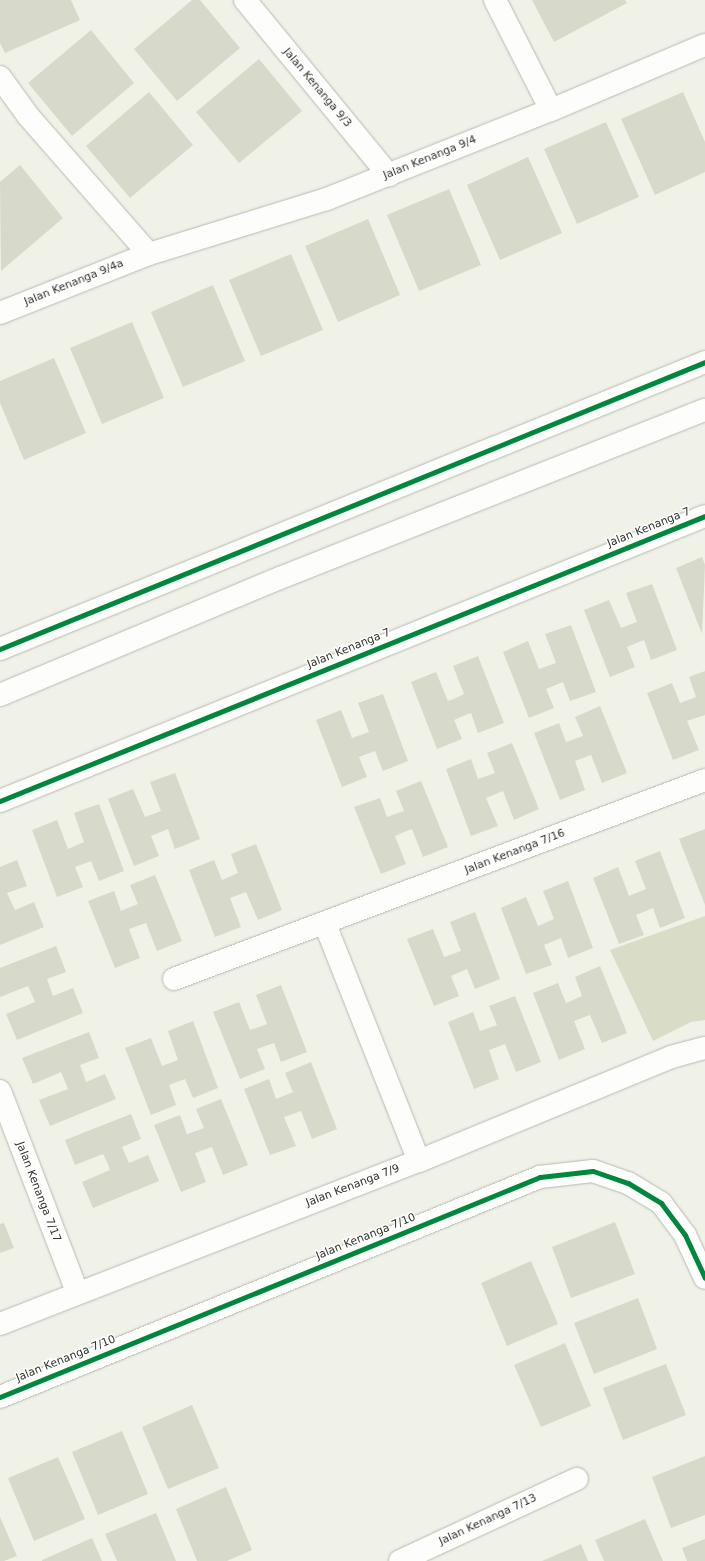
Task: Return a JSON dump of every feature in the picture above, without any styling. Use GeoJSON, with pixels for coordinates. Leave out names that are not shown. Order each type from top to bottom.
{"type":"FeatureCollection","features":[{"type":"Feature","properties":{"kind":"street","name":"Jalan Kenanga 9/3"},"geometry":{"type":"LineString","coordinates":[[245,0],[389,175]]}},
{"type":"Feature","properties":{"kind":"street"},"geometry":{"type":"LineString","coordinates":[[495,0],[551,110]]}},
{"type":"Feature","properties":{"kind":"street","name":"Jalan Kenanga 9/4"},"geometry":{"type":"LineString","coordinates":[[149,254],[319,201],[389,175],[551,110],[705,44]]}},
{"type":"Feature","properties":{"kind":"street"},"geometry":{"type":"LineString","coordinates":[[0,77],[29,117],[149,254]]}},
{"type":"Feature","properties":{"kind":"street","name":"Jalan Kenanga 9/4a"},"geometry":{"type":"LineString","coordinates":[[0,313],[149,254]]}},
{"type":"Feature","properties":{"kind":"street"},"geometry":{"type":"LineString","coordinates":[[0,649],[705,362]]}},
{"type":"Feature","properties":{"kind":"street"},"geometry":{"type":"LineString","coordinates":[[0,695],[280,578],[705,410]]}},
{"type":"Feature","properties":{"kind":"street","name":"Jalan Kenanga 7"},"geometry":{"type":"LineString","coordinates":[[0,800],[705,516]]}},
{"type":"Feature","properties":{"kind":"street","name":"Jalan Kenanga 7/16"},"geometry":{"type":"LineString","coordinates":[[174,979],[325,924],[705,780]]}},
{"type":"Feature","properties":{"kind":"street"},"geometry":{"type":"LineString","coordinates":[[325,924],[419,1161]]}},
{"type":"Feature","properties":{"kind":"street","name":"Jalan Kenanga 7/9"},"geometry":{"type":"LineString","coordinates":[[0,1324],[76,1292],[419,1161],[671,1057],[705,1048]]}},
{"type":"Feature","properties":{"kind":"street","name":"Jalan Kenanga 7/17"},"geometry":{"type":"LineString","coordinates":[[0,1092],[76,1292]]}},
{"type":"Feature","properties":{"kind":"street","name":"Jalan Kenanga 7/10"},"geometry":{"type":"LineString","coordinates":[[0,1397],[540,1177],[592,1171],[628,1183],[655,1199],[685,1235],[705,1278]]}},
{"type":"Feature","properties":{"kind":"street","name":"Jalan Kenanga 7/13"},"geometry":{"type":"LineString","coordinates":[[400,1561],[577,1479]]}},
{"type":"Feature","properties":{"kind":"green space"},"geometry":{"type":"Polygon","coordinates":[[[705,916],[705,1020],[691,1022],[653,1041],[610,950],[705,916]]]}},
{"type":"Feature","properties":{"kind":"building"},"geometry":{"type":"Polygon","coordinates":[[[0,0],[71,0],[80,20],[5,53],[0,43],[0,0]]]}},
{"type":"Feature","properties":{"kind":"building"},"geometry":{"type":"Polygon","coordinates":[[[192,0],[200,0],[240,48],[177,101],[134,49],[192,0]]]}},
{"type":"Feature","properties":{"kind":"building"},"geometry":{"type":"Polygon","coordinates":[[[532,0],[625,0],[627,3],[554,42],[532,0]]]}},
{"type":"Feature","properties":{"kind":"building"},"geometry":{"type":"Polygon","coordinates":[[[91,30],[134,83],[72,136],[28,83],[91,30]]]}},
{"type":"Feature","properties":{"kind":"building"},"geometry":{"type":"Polygon","coordinates":[[[259,59],[302,111],[239,163],[196,112],[259,59]]]}},
{"type":"Feature","properties":{"kind":"building"},"geometry":{"type":"Polygon","coordinates":[[[149,92],[193,145],[130,198],[86,146],[149,92]]]}},
{"type":"Feature","properties":{"kind":"building"},"geometry":{"type":"Polygon","coordinates":[[[683,92],[705,142],[705,172],[655,195],[621,119],[683,92]]]}},
{"type":"Feature","properties":{"kind":"building"},"geometry":{"type":"Polygon","coordinates":[[[606,122],[639,197],[577,224],[544,149],[606,122]]]}},
{"type":"Feature","properties":{"kind":"building"},"geometry":{"type":"Polygon","coordinates":[[[528,157],[562,233],[500,260],[467,185],[528,157]]]}},
{"type":"Feature","properties":{"kind":"building"},"geometry":{"type":"Polygon","coordinates":[[[20,165],[63,218],[1,271],[0,182],[20,165]]]}},
{"type":"Feature","properties":{"kind":"building"},"geometry":{"type":"Polygon","coordinates":[[[449,189],[481,265],[419,291],[387,215],[449,189]]]}},
{"type":"Feature","properties":{"kind":"building"},"geometry":{"type":"Polygon","coordinates":[[[368,219],[400,295],[338,322],[305,246],[368,219]]]}},
{"type":"Feature","properties":{"kind":"building"},"geometry":{"type":"Polygon","coordinates":[[[291,254],[323,330],[261,356],[229,280],[291,254]]]}},
{"type":"Feature","properties":{"kind":"building"},"geometry":{"type":"Polygon","coordinates":[[[213,285],[245,361],[183,387],[151,312],[213,285]]]}},
{"type":"Feature","properties":{"kind":"building"},"geometry":{"type":"Polygon","coordinates":[[[132,322],[164,398],[102,424],[70,348],[132,322]]]}},
{"type":"Feature","properties":{"kind":"building"},"geometry":{"type":"Polygon","coordinates":[[[54,358],[86,433],[24,460],[0,403],[0,381],[54,358]]]}},
{"type":"Feature","properties":{"kind":"building"},"geometry":{"type":"Polygon","coordinates":[[[702,557],[705,565],[702,634],[676,568],[702,557]]]}},
{"type":"Feature","properties":{"kind":"building"},"geometry":{"type":"Polygon","coordinates":[[[652,584],[677,650],[651,660],[644,640],[627,647],[635,667],[610,677],[584,610],[609,600],[621,628],[637,622],[626,593],[652,584]]]}},
{"type":"Feature","properties":{"kind":"building"},"geometry":{"type":"Polygon","coordinates":[[[571,625],[596,692],[570,701],[563,682],[546,689],[554,708],[529,718],[503,652],[528,641],[539,669],[556,663],[545,634],[571,625]]]}},
{"type":"Feature","properties":{"kind":"building"},"geometry":{"type":"Polygon","coordinates":[[[478,656],[504,723],[478,733],[471,713],[463,716],[454,720],[462,739],[437,749],[411,682],[436,672],[448,701],[456,698],[464,694],[453,666],[478,656]]]}},
{"type":"Feature","properties":{"kind":"building"},"geometry":{"type":"Polygon","coordinates":[[[705,671],[705,715],[687,721],[699,750],[673,760],[647,693],[672,683],[680,703],[696,697],[689,677],[705,671]]]}},
{"type":"Feature","properties":{"kind":"building"},"geometry":{"type":"Polygon","coordinates":[[[383,694],[408,761],[383,771],[375,751],[359,757],[367,777],[342,787],[316,720],[341,710],[352,738],[369,732],[358,703],[383,694]]]}},
{"type":"Feature","properties":{"kind":"building"},"geometry":{"type":"Polygon","coordinates":[[[600,706],[627,773],[602,783],[591,755],[575,761],[585,790],[560,800],[534,733],[559,723],[566,742],[583,736],[575,717],[600,706]]]}},
{"type":"Feature","properties":{"kind":"building"},"geometry":{"type":"Polygon","coordinates":[[[512,743],[539,809],[514,820],[503,791],[486,798],[498,826],[471,836],[446,769],[471,759],[478,779],[495,773],[487,753],[512,743]]]}},
{"type":"Feature","properties":{"kind":"building"},"geometry":{"type":"Polygon","coordinates":[[[175,773],[200,839],[175,849],[168,829],[151,836],[159,856],[134,866],[108,799],[133,789],[145,817],[161,811],[150,782],[175,773]]]}},
{"type":"Feature","properties":{"kind":"building"},"geometry":{"type":"Polygon","coordinates":[[[421,781],[448,847],[423,857],[412,829],[404,832],[395,836],[406,864],[381,874],[354,807],[380,798],[387,817],[404,811],[396,791],[421,781]]]}},
{"type":"Feature","properties":{"kind":"building"},"geometry":{"type":"Polygon","coordinates":[[[99,804],[124,871],[99,881],[91,861],[75,867],[83,887],[57,897],[32,830],[57,820],[68,849],[84,842],[74,813],[99,804]]]}},
{"type":"Feature","properties":{"kind":"building"},"geometry":{"type":"Polygon","coordinates":[[[705,829],[705,905],[679,839],[705,829]]]}},
{"type":"Feature","properties":{"kind":"building"},"geometry":{"type":"Polygon","coordinates":[[[256,844],[282,910],[258,920],[246,892],[230,898],[241,927],[215,937],[189,870],[214,860],[222,880],[238,873],[231,854],[256,844]]]}},
{"type":"Feature","properties":{"kind":"building"},"geometry":{"type":"Polygon","coordinates":[[[660,851],[685,918],[660,928],[653,908],[636,915],[644,935],[619,944],[593,878],[618,867],[629,896],[646,889],[635,861],[660,851]]]}},
{"type":"Feature","properties":{"kind":"building"},"geometry":{"type":"Polygon","coordinates":[[[17,860],[27,886],[7,893],[15,910],[34,902],[44,927],[0,945],[0,867],[17,860]]]}},
{"type":"Feature","properties":{"kind":"building"},"geometry":{"type":"Polygon","coordinates":[[[155,875],[182,941],[157,951],[146,923],[129,929],[140,958],[115,968],[88,901],[114,891],[121,911],[138,904],[130,885],[155,875]]]}},
{"type":"Feature","properties":{"kind":"building"},"geometry":{"type":"Polygon","coordinates":[[[568,881],[593,948],[568,958],[561,938],[544,945],[552,965],[526,974],[501,908],[526,897],[538,926],[554,919],[543,891],[568,881]]]}},
{"type":"Feature","properties":{"kind":"building"},"geometry":{"type":"Polygon","coordinates":[[[475,912],[500,979],[475,989],[467,969],[451,976],[459,996],[434,1006],[407,939],[433,929],[444,957],[461,951],[450,922],[475,912]]]}},
{"type":"Feature","properties":{"kind":"building"},"geometry":{"type":"Polygon","coordinates":[[[56,946],[66,972],[47,979],[53,996],[73,988],[83,1013],[17,1040],[6,1014],[35,1002],[28,986],[0,997],[0,968],[56,946]]]}},
{"type":"Feature","properties":{"kind":"building"},"geometry":{"type":"Polygon","coordinates":[[[600,966],[627,1033],[602,1043],[590,1015],[574,1021],[585,1049],[559,1060],[533,993],[558,983],[566,1003],[582,996],[575,977],[600,966]]]}},
{"type":"Feature","properties":{"kind":"building"},"geometry":{"type":"Polygon","coordinates":[[[281,985],[307,1052],[281,1062],[274,1043],[257,1049],[265,1069],[240,1079],[213,1012],[239,1002],[250,1030],[267,1024],[256,995],[281,985]]]}},
{"type":"Feature","properties":{"kind":"building"},"geometry":{"type":"Polygon","coordinates":[[[515,996],[541,1062],[516,1072],[505,1044],[489,1050],[499,1079],[474,1089],[448,1022],[473,1012],[480,1031],[497,1025],[489,1006],[515,996]]]}},
{"type":"Feature","properties":{"kind":"building"},"geometry":{"type":"Polygon","coordinates":[[[193,1021],[218,1088],[193,1098],[185,1079],[169,1085],[176,1105],[151,1115],[125,1048],[151,1038],[162,1066],[178,1060],[168,1031],[193,1021]]]}},
{"type":"Feature","properties":{"kind":"building"},"geometry":{"type":"Polygon","coordinates":[[[89,1032],[99,1058],[80,1065],[86,1082],[105,1074],[116,1099],[50,1126],[39,1100],[68,1089],[61,1072],[33,1084],[22,1058],[89,1032]]]}},
{"type":"Feature","properties":{"kind":"building"},"geometry":{"type":"Polygon","coordinates":[[[311,1062],[337,1129],[312,1139],[301,1111],[284,1117],[296,1146],[270,1155],[244,1089],[269,1079],[276,1099],[293,1092],[285,1073],[311,1062]]]}},
{"type":"Feature","properties":{"kind":"building"},"geometry":{"type":"Polygon","coordinates":[[[221,1099],[248,1165],[223,1175],[212,1147],[195,1153],[206,1182],[181,1192],[154,1125],[180,1115],[187,1134],[204,1128],[196,1109],[221,1099]]]}},
{"type":"Feature","properties":{"kind":"building"},"geometry":{"type":"Polygon","coordinates":[[[131,1114],[141,1139],[122,1147],[129,1163],[148,1155],[159,1181],[93,1208],[82,1182],[110,1170],[107,1162],[103,1154],[75,1165],[65,1140],[131,1114]]]}},
{"type":"Feature","properties":{"kind":"building"},"geometry":{"type":"Polygon","coordinates":[[[615,1222],[635,1274],[571,1298],[552,1247],[615,1222]]]}},
{"type":"Feature","properties":{"kind":"building"},"geometry":{"type":"Polygon","coordinates":[[[4,1223],[14,1248],[0,1253],[0,1224],[4,1223]]]}},
{"type":"Feature","properties":{"kind":"building"},"geometry":{"type":"Polygon","coordinates":[[[531,1261],[558,1324],[507,1346],[481,1283],[531,1261]]]}},
{"type":"Feature","properties":{"kind":"building"},"geometry":{"type":"Polygon","coordinates":[[[638,1298],[657,1349],[594,1374],[574,1323],[638,1298]]]}},
{"type":"Feature","properties":{"kind":"building"},"geometry":{"type":"Polygon","coordinates":[[[565,1343],[591,1406],[541,1427],[514,1365],[565,1343]]]}},
{"type":"Feature","properties":{"kind":"building"},"geometry":{"type":"Polygon","coordinates":[[[666,1364],[686,1415],[623,1440],[603,1388],[666,1364]]]}},
{"type":"Feature","properties":{"kind":"building"},"geometry":{"type":"Polygon","coordinates":[[[192,1405],[219,1468],[168,1489],[142,1427],[192,1405]]]}},
{"type":"Feature","properties":{"kind":"building"},"geometry":{"type":"Polygon","coordinates":[[[122,1431],[148,1494],[98,1515],[72,1452],[122,1431]]]}},
{"type":"Feature","properties":{"kind":"building"},"geometry":{"type":"Polygon","coordinates":[[[705,1456],[705,1515],[671,1528],[652,1477],[705,1456]]]}},
{"type":"Feature","properties":{"kind":"building"},"geometry":{"type":"Polygon","coordinates":[[[58,1457],[85,1519],[34,1541],[8,1478],[58,1457]]]}},
{"type":"Feature","properties":{"kind":"building"},"geometry":{"type":"Polygon","coordinates":[[[226,1487],[252,1550],[227,1561],[197,1561],[176,1509],[226,1487]]]}},
{"type":"Feature","properties":{"kind":"building"},"geometry":{"type":"Polygon","coordinates":[[[156,1513],[176,1561],[117,1561],[105,1534],[156,1513]]]}},
{"type":"Feature","properties":{"kind":"building"},"geometry":{"type":"Polygon","coordinates":[[[0,1517],[17,1556],[4,1561],[0,1561],[0,1517]]]}},
{"type":"Feature","properties":{"kind":"building"},"geometry":{"type":"Polygon","coordinates":[[[645,1519],[663,1561],[604,1561],[595,1540],[645,1519]]]}},
{"type":"Feature","properties":{"kind":"building"},"geometry":{"type":"Polygon","coordinates":[[[92,1538],[102,1561],[42,1561],[42,1560],[92,1538]]]}},
{"type":"Feature","properties":{"kind":"building"},"geometry":{"type":"Polygon","coordinates":[[[705,1539],[705,1561],[687,1561],[682,1548],[705,1539]]]}},
{"type":"Feature","properties":{"kind":"building"},"geometry":{"type":"Polygon","coordinates":[[[581,1544],[588,1561],[542,1561],[581,1544]]]}},
{"type":"Feature","properties":{"kind":"cycle path"},"geometry":{"type":"LineString","coordinates":[[0,649],[705,362]]}},
{"type":"Feature","properties":{"kind":"cycle path"},"geometry":{"type":"LineString","coordinates":[[0,801],[705,516]]}},
{"type":"Feature","properties":{"kind":"cycle path"},"geometry":{"type":"LineString","coordinates":[[0,1397],[540,1177],[593,1171],[628,1183],[661,1203],[685,1235],[705,1278]]}}]}
